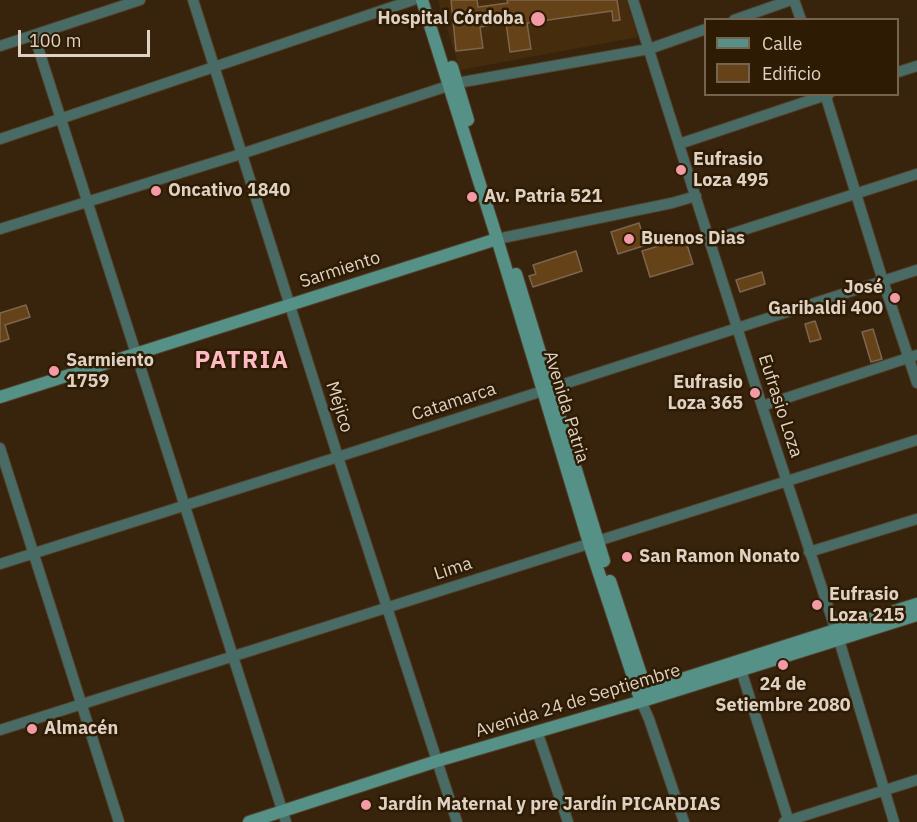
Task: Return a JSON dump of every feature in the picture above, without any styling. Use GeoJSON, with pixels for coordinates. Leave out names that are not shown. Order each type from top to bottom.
{"type":"FeatureCollection","features":[{"type":"Feature","properties":{"kind":"main road","name":"Avenida Patria"},"geometry":{"type":"LineString","coordinates":[[422,0],[453,84]]}},
{"type":"Feature","properties":{"kind":"main road","name":"Avenida Patria"},"geometry":{"type":"LineString","coordinates":[[430,0],[453,84],[593,542],[643,696]]}},
{"type":"Feature","properties":{"kind":"main road","name":"Sarmiento"},"geometry":{"type":"LineString","coordinates":[[0,397],[501,238]]}},
{"type":"Feature","properties":{"kind":"main road","name":"Avenida 24 de Septiembre"},"geometry":{"type":"LineString","coordinates":[[249,822],[284,816],[437,761],[643,696],[741,670],[917,604]]}},
{"type":"Feature","properties":{"kind":"main road","name":"Avenida 24 de Septiembre"},"geometry":{"type":"LineString","coordinates":[[643,696],[659,687],[837,634],[917,615]]}},
{"type":"Feature","properties":{"kind":"street"},"geometry":{"type":"LineString","coordinates":[[1,44],[140,0]]}},
{"type":"Feature","properties":{"kind":"street","name":"Méjico"},"geometry":{"type":"LineString","coordinates":[[193,0],[289,305],[457,822]]}},
{"type":"Feature","properties":{"kind":"street"},"geometry":{"type":"LineString","coordinates":[[0,139],[412,0]]}},
{"type":"Feature","properties":{"kind":"street","name":"Eufrasio Loza"},"geometry":{"type":"LineString","coordinates":[[633,0],[837,634],[894,822]]}},
{"type":"Feature","properties":{"kind":"street"},"geometry":{"type":"LineString","coordinates":[[740,18],[793,0],[800,18]]}},
{"type":"Feature","properties":{"kind":"street"},"geometry":{"type":"LineString","coordinates":[[0,229],[241,154],[453,84],[649,49],[704,29]]}},
{"type":"Feature","properties":{"kind":"street"},"geometry":{"type":"LineString","coordinates":[[34,35],[284,816]]}},
{"type":"Feature","properties":{"kind":"street"},"geometry":{"type":"LineString","coordinates":[[899,71],[917,66]]}},
{"type":"Feature","properties":{"kind":"street"},"geometry":{"type":"LineString","coordinates":[[679,144],[823,96]]}},
{"type":"Feature","properties":{"kind":"street"},"geometry":{"type":"LineString","coordinates":[[826,96],[883,281],[913,356],[917,383]]}},
{"type":"Feature","properties":{"kind":"street"},"geometry":{"type":"LineString","coordinates":[[709,241],[917,174]]}},
{"type":"Feature","properties":{"kind":"street","name":"Sarmiento"},"geometry":{"type":"LineString","coordinates":[[501,238],[696,196]]}},
{"type":"Feature","properties":{"kind":"street","name":"Catamarca"},"geometry":{"type":"LineString","coordinates":[[0,564],[917,270]]}},
{"type":"Feature","properties":{"kind":"street"},"geometry":{"type":"LineString","coordinates":[[762,406],[913,356]]}},
{"type":"Feature","properties":{"kind":"street","name":"Lima"},"geometry":{"type":"LineString","coordinates":[[0,730],[917,440]]}},
{"type":"Feature","properties":{"kind":"street"},"geometry":{"type":"LineString","coordinates":[[0,448],[118,822]]}},
{"type":"Feature","properties":{"kind":"street"},"geometry":{"type":"LineString","coordinates":[[809,552],[917,519]]}},
{"type":"Feature","properties":{"kind":"street"},"geometry":{"type":"LineString","coordinates":[[741,670],[787,822],[917,780]]}},
{"type":"Feature","properties":{"kind":"street","name":"Avenida Patria"},"geometry":{"type":"LineString","coordinates":[[643,696],[684,822]]}},
{"type":"Feature","properties":{"kind":"street"},"geometry":{"type":"LineString","coordinates":[[537,731],[568,822]]}},
{"type":"Feature","properties":{"kind":"shaded area","name":"Hospital Córdoba"},"geometry":{"type":"Polygon","coordinates":[[[438,0],[626,0],[638,37],[460,70],[438,0]]]}},
{"type":"Feature","properties":{"kind":"building"},"geometry":{"type":"Polygon","coordinates":[[[451,0],[477,0],[478,7],[508,3],[507,0],[617,0],[620,20],[613,21],[612,11],[527,23],[531,49],[510,52],[506,23],[480,27],[483,48],[456,51],[451,0]]]}},
{"type":"Feature","properties":{"kind":"building","name":"Buenos Dias"},"geometry":{"type":"Polygon","coordinates":[[[639,223],[646,245],[618,254],[611,232],[639,223]]]}},
{"type":"Feature","properties":{"kind":"building"},"geometry":{"type":"Polygon","coordinates":[[[685,238],[693,264],[650,277],[642,251],[685,238]]]}},
{"type":"Feature","properties":{"kind":"building"},"geometry":{"type":"Polygon","coordinates":[[[576,251],[582,271],[533,287],[529,276],[536,274],[533,265],[576,251]]]}},
{"type":"Feature","properties":{"kind":"building"},"geometry":{"type":"Polygon","coordinates":[[[762,272],[765,284],[740,292],[736,280],[762,272]]]}},
{"type":"Feature","properties":{"kind":"building"},"geometry":{"type":"Polygon","coordinates":[[[26,305],[30,317],[5,325],[9,339],[0,342],[0,313],[26,305]]]}},
{"type":"Feature","properties":{"kind":"building"},"geometry":{"type":"Polygon","coordinates":[[[815,321],[821,339],[810,342],[805,324],[815,321]]]}},
{"type":"Feature","properties":{"kind":"building"},"geometry":{"type":"Polygon","coordinates":[[[873,329],[882,359],[871,362],[862,332],[873,329]]]}},
{"type":"Feature","properties":{"kind":"place","name":"Hospital Córdoba"},"geometry":{"type":"Point","coordinates":[538,19]}},
{"type":"Feature","properties":{"kind":"place","name":"Eufrasio Loza 495"},"geometry":{"type":"Point","coordinates":[681,170]}},
{"type":"Feature","properties":{"kind":"place","name":"Oncativo 1840"},"geometry":{"type":"Point","coordinates":[156,191]}},
{"type":"Feature","properties":{"kind":"place","name":"Av. Patria 521"},"geometry":{"type":"Point","coordinates":[472,197]}},
{"type":"Feature","properties":{"kind":"place","name":"Buenos Dias"},"geometry":{"type":"Point","coordinates":[629,239]}},
{"type":"Feature","properties":{"kind":"place","name":"José Garibaldi 400"},"geometry":{"type":"Point","coordinates":[895,298]}},
{"type":"Feature","properties":{"kind":"place","name":"Sarmiento 1759"},"geometry":{"type":"Point","coordinates":[54,371]}},
{"type":"Feature","properties":{"kind":"place","name":"Eufrasio Loza 365"},"geometry":{"type":"Point","coordinates":[755,393]}},
{"type":"Feature","properties":{"kind":"place","name":"San Ramon Nonato"},"geometry":{"type":"Point","coordinates":[627,557]}},
{"type":"Feature","properties":{"kind":"place","name":"Eufrasio Loza 215"},"geometry":{"type":"Point","coordinates":[817,605]}},
{"type":"Feature","properties":{"kind":"place","name":"24 de Setiembre 2080"},"geometry":{"type":"Point","coordinates":[783,665]}},
{"type":"Feature","properties":{"kind":"place","name":"Almacén"},"geometry":{"type":"Point","coordinates":[32,729]}},
{"type":"Feature","properties":{"kind":"place","name":"Jardín Maternal y pre Jardín PICARDIAS"},"geometry":{"type":"Point","coordinates":[366,805]}},
{"type":"Feature","properties":{"kind":"district","name":"PATRIA"},"geometry":{"type":"Point","coordinates":[242,361]}}]}
